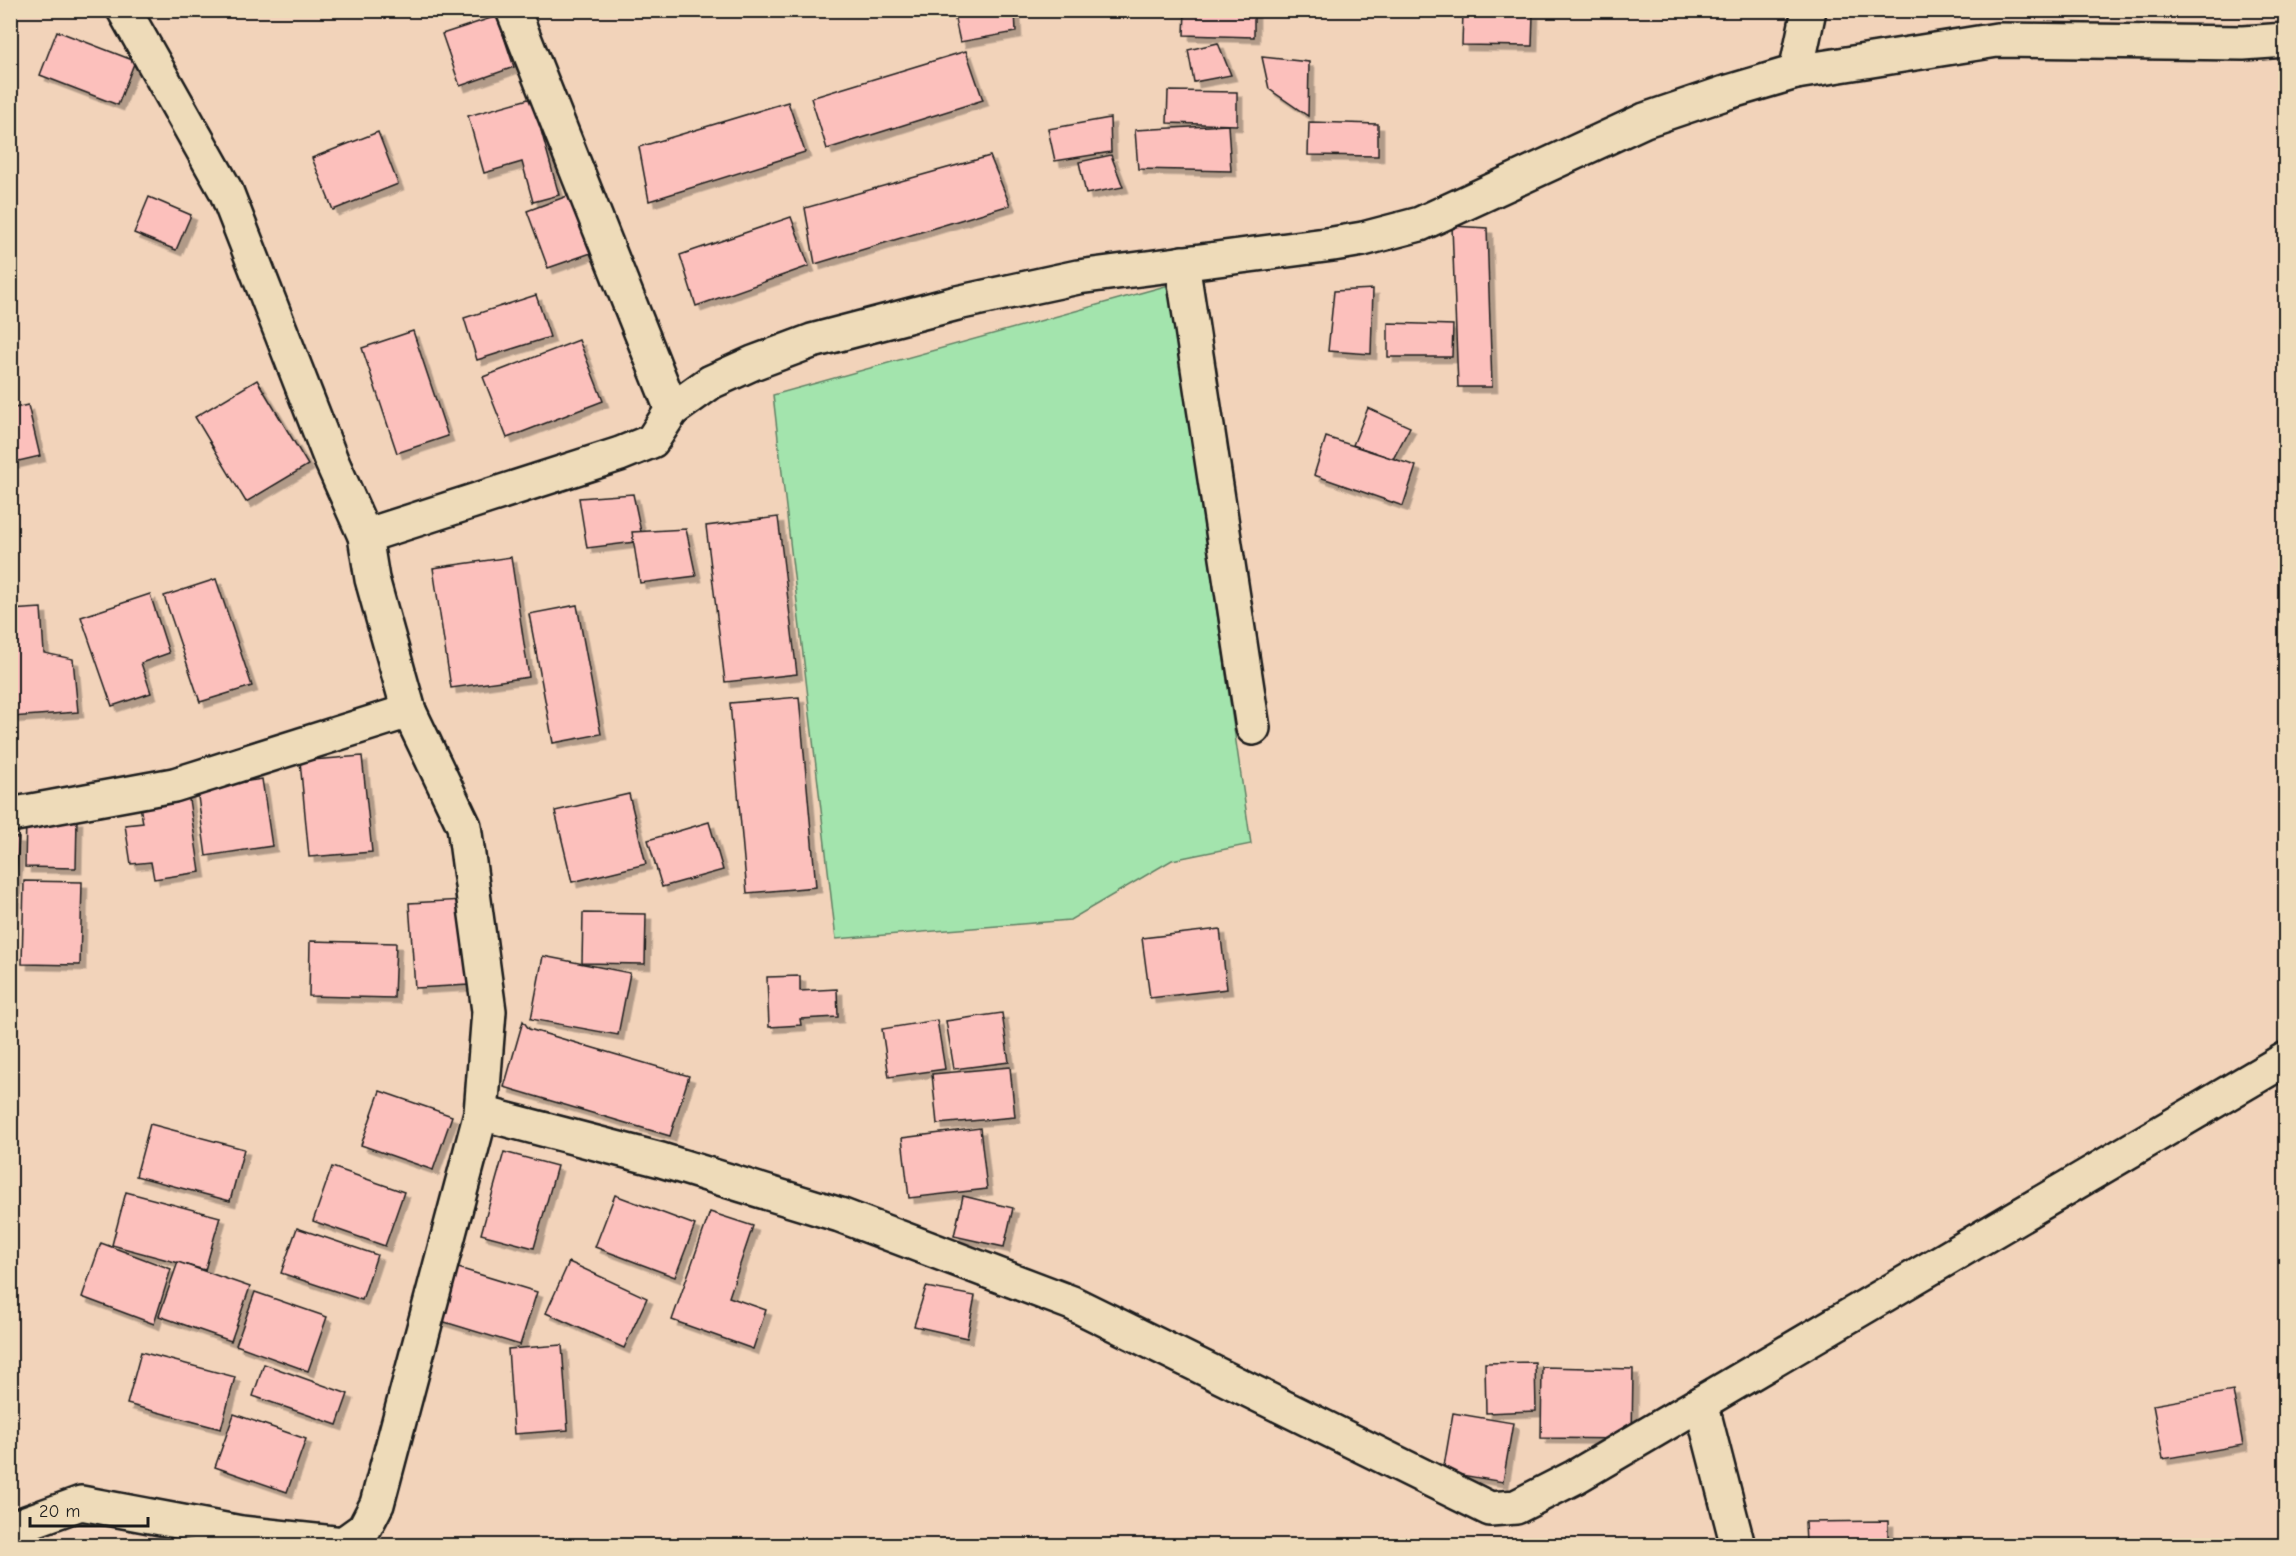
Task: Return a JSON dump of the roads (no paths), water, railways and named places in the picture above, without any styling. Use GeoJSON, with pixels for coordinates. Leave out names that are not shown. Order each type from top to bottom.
{"type":"FeatureCollection","features":[{"type":"Feature","properties":{"kind":"street"},"geometry":{"type":"LineString","coordinates":[[10,1533],[23,1524],[81,1503],[241,1533],[343,1544],[364,1529],[377,1503],[481,1113],[489,1011],[464,826],[409,711],[372,579],[365,536],[331,460],[226,191],[124,10]]}},
{"type":"Feature","properties":{"kind":"street"},"geometry":{"type":"LineString","coordinates":[[513,10],[672,410]]}},
{"type":"Feature","properties":{"kind":"street"},"geometry":{"type":"LineString","coordinates":[[1796,72],[1809,10]]}},
{"type":"Feature","properties":{"kind":"street"},"geometry":{"type":"LineString","coordinates":[[365,536],[651,441],[672,410],[711,382],[753,363],[812,341],[1014,289],[1078,277],[1363,239],[1420,224],[1645,120],[1796,72],[1997,40],[2243,43],[2286,40]]}},
{"type":"Feature","properties":{"kind":"street"},"geometry":{"type":"LineString","coordinates":[[1182,263],[1253,728]]}},
{"type":"Feature","properties":{"kind":"street"},"geometry":{"type":"LineString","coordinates":[[10,814],[174,785],[409,711]]}},
{"type":"Feature","properties":{"kind":"street"},"geometry":{"type":"LineString","coordinates":[[481,1113],[661,1160],[840,1215],[1072,1303],[1490,1509],[1516,1507],[1543,1495],[2286,1059]]}},
{"type":"Feature","properties":{"kind":"street"},"geometry":{"type":"LineString","coordinates":[[1701,1403],[1738,1545]]}}]}
